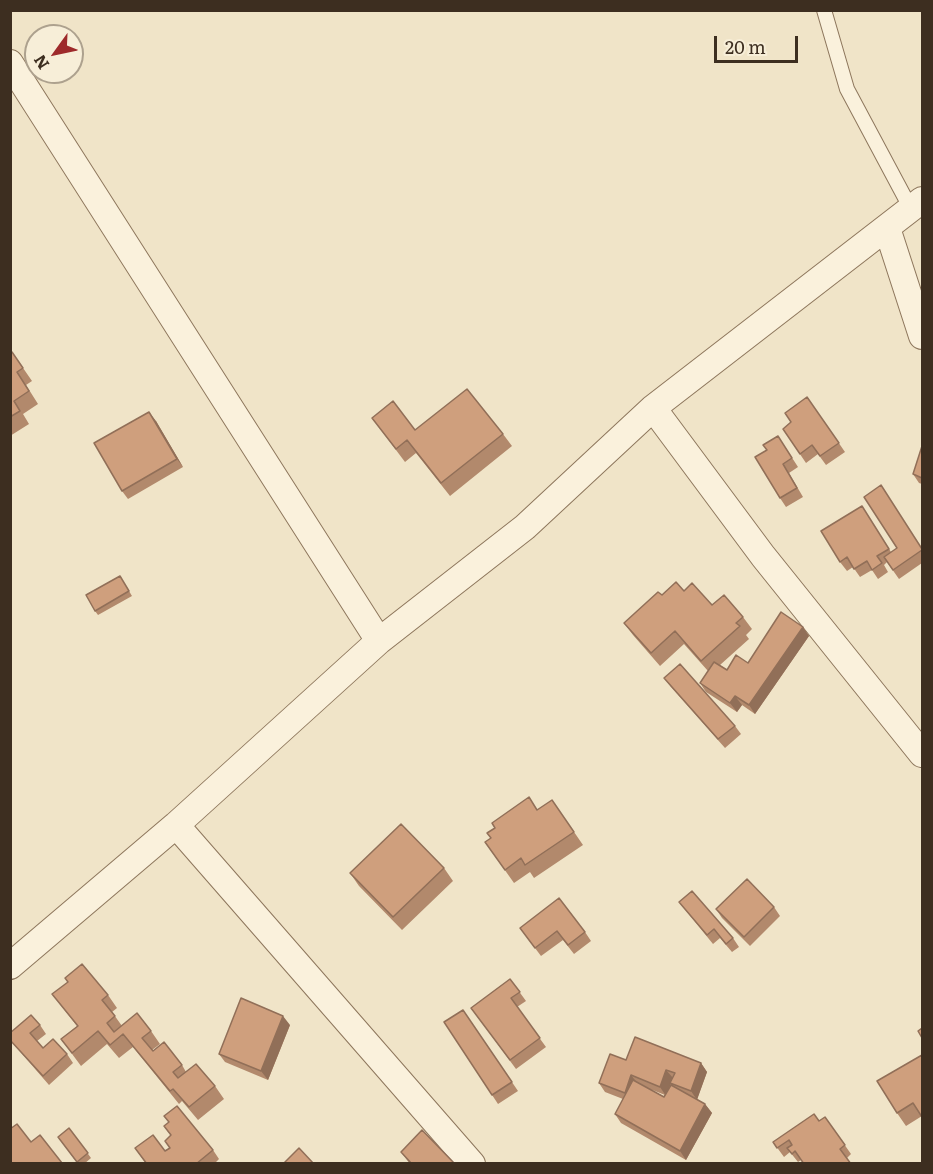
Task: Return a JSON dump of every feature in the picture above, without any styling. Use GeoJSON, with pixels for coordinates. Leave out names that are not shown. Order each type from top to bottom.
{"type":"FeatureCollection","features":[{"type":"Feature","properties":{"kind":"street"},"geometry":{"type":"LineString","coordinates":[[10,63],[379,641]]}},
{"type":"Feature","properties":{"kind":"street"},"geometry":{"type":"LineString","coordinates":[[10,966],[176,825],[379,641],[525,528],[653,408],[917,204]]}},
{"type":"Feature","properties":{"kind":"street"},"geometry":{"type":"LineString","coordinates":[[887,228],[922,336]]}},
{"type":"Feature","properties":{"kind":"street"},"geometry":{"type":"LineString","coordinates":[[653,408],[763,556],[922,754]]}},
{"type":"Feature","properties":{"kind":"street"},"geometry":{"type":"LineString","coordinates":[[176,825],[472,1164]]}},
{"type":"Feature","properties":{"kind":"lane"},"geometry":{"type":"LineString","coordinates":[[824,10],[848,89],[917,204]]}},
{"type":"Feature","properties":{"kind":"building"},"geometry":{"type":"Polygon","coordinates":[[[12,352],[23,368],[17,372],[29,391],[14,401],[20,411],[10,417],[10,353],[12,352]]]}},
{"type":"Feature","properties":{"kind":"building"},"geometry":{"type":"Polygon","coordinates":[[[467,389],[503,434],[441,483],[407,440],[396,449],[372,418],[393,401],[415,430],[467,389]]]}},
{"type":"Feature","properties":{"kind":"building"},"geometry":{"type":"Polygon","coordinates":[[[807,397],[839,443],[820,456],[812,445],[800,454],[783,429],[791,422],[785,413],[807,397]]]}},
{"type":"Feature","properties":{"kind":"building"},"geometry":{"type":"Polygon","coordinates":[[[149,412],[177,459],[122,491],[94,443],[149,412]]]}},
{"type":"Feature","properties":{"kind":"building"},"geometry":{"type":"Polygon","coordinates":[[[778,436],[792,458],[783,464],[797,488],[780,498],[755,457],[767,450],[763,445],[778,436]]]}},
{"type":"Feature","properties":{"kind":"building"},"geometry":{"type":"Polygon","coordinates":[[[922,446],[922,478],[913,474],[922,446]]]}},
{"type":"Feature","properties":{"kind":"building"},"geometry":{"type":"Polygon","coordinates":[[[881,485],[922,549],[893,570],[884,557],[897,548],[864,497],[881,485]]]}},
{"type":"Feature","properties":{"kind":"building"},"geometry":{"type":"Polygon","coordinates":[[[862,506],[889,549],[877,556],[882,563],[872,570],[867,561],[854,569],[847,557],[840,562],[821,531],[862,506]]]}},
{"type":"Feature","properties":{"kind":"building"},"geometry":{"type":"Polygon","coordinates":[[[120,576],[129,591],[95,611],[86,595],[120,576]]]}},
{"type":"Feature","properties":{"kind":"building"},"geometry":{"type":"Polygon","coordinates":[[[676,582],[684,591],[692,583],[712,605],[724,595],[743,617],[736,623],[740,626],[701,661],[675,631],[651,653],[624,623],[658,592],[662,595],[676,582]]]}},
{"type":"Feature","properties":{"kind":"building"},"geometry":{"type":"Polygon","coordinates":[[[781,612],[803,627],[749,705],[735,696],[730,703],[700,683],[714,662],[727,670],[736,655],[748,663],[781,612]]]}},
{"type":"Feature","properties":{"kind":"building"},"geometry":{"type":"Polygon","coordinates":[[[680,664],[735,726],[718,739],[664,678],[680,664]]]}},
{"type":"Feature","properties":{"kind":"building"},"geometry":{"type":"Polygon","coordinates":[[[529,797],[537,810],[552,800],[574,832],[525,865],[521,858],[505,870],[485,842],[491,838],[487,833],[495,828],[492,823],[529,797]]]}},
{"type":"Feature","properties":{"kind":"building"},"geometry":{"type":"Polygon","coordinates":[[[401,824],[444,868],[393,917],[350,873],[401,824]]]}},
{"type":"Feature","properties":{"kind":"building"},"geometry":{"type":"Polygon","coordinates":[[[747,879],[774,907],[744,937],[716,909],[747,879]]]}},
{"type":"Feature","properties":{"kind":"building"},"geometry":{"type":"Polygon","coordinates":[[[692,891],[733,938],[726,944],[714,929],[707,935],[679,902],[692,891]]]}},
{"type":"Feature","properties":{"kind":"building"},"geometry":{"type":"Polygon","coordinates":[[[559,898],[585,932],[568,945],[557,931],[535,948],[520,928],[559,898]]]}},
{"type":"Feature","properties":{"kind":"building"},"geometry":{"type":"Polygon","coordinates":[[[82,964],[108,995],[102,1000],[115,1016],[107,1023],[114,1032],[137,1013],[151,1031],[142,1038],[153,1051],[164,1042],[182,1065],[173,1072],[178,1078],[196,1064],[215,1086],[189,1107],[173,1089],[170,1091],[123,1034],[110,1045],[98,1031],[72,1053],[61,1039],[78,1026],[52,994],[68,982],[65,978],[82,964]]]}},
{"type":"Feature","properties":{"kind":"building"},"geometry":{"type":"Polygon","coordinates":[[[510,979],[520,992],[511,998],[540,1038],[510,1060],[471,1008],[510,979]]]}},
{"type":"Feature","properties":{"kind":"building"},"geometry":{"type":"Polygon","coordinates":[[[241,998],[283,1016],[261,1071],[219,1054],[241,998]]]}},
{"type":"Feature","properties":{"kind":"building"},"geometry":{"type":"Polygon","coordinates":[[[463,1010],[512,1082],[492,1095],[444,1022],[463,1010]]]}},
{"type":"Feature","properties":{"kind":"building"},"geometry":{"type":"Polygon","coordinates":[[[31,1015],[40,1025],[30,1033],[43,1048],[53,1039],[67,1054],[43,1076],[10,1040],[10,1033],[31,1015]]]}},
{"type":"Feature","properties":{"kind":"building"},"geometry":{"type":"Polygon","coordinates":[[[635,1037],[701,1063],[691,1091],[670,1083],[675,1073],[666,1070],[660,1087],[631,1075],[625,1093],[599,1083],[610,1054],[626,1060],[635,1037]]]}},
{"type":"Feature","properties":{"kind":"building"},"geometry":{"type":"Polygon","coordinates":[[[922,1055],[922,1117],[913,1103],[897,1113],[877,1081],[922,1055]]]}},
{"type":"Feature","properties":{"kind":"building"},"geometry":{"type":"Polygon","coordinates":[[[633,1080],[664,1097],[671,1085],[705,1104],[680,1151],[615,1114],[633,1080]]]}},
{"type":"Feature","properties":{"kind":"building"},"geometry":{"type":"Polygon","coordinates":[[[177,1106],[213,1150],[196,1164],[147,1164],[135,1148],[153,1135],[165,1151],[170,1148],[165,1141],[171,1135],[164,1126],[169,1122],[164,1116],[177,1106]]]}},
{"type":"Feature","properties":{"kind":"building"},"geometry":{"type":"Polygon","coordinates":[[[814,1114],[819,1121],[825,1117],[845,1145],[840,1149],[851,1164],[804,1164],[795,1151],[792,1154],[787,1148],[792,1145],[789,1140],[777,1148],[773,1142],[814,1114]]]}},
{"type":"Feature","properties":{"kind":"building"},"geometry":{"type":"Polygon","coordinates":[[[17,1124],[31,1142],[40,1135],[62,1163],[10,1164],[10,1129],[17,1124]]]}},
{"type":"Feature","properties":{"kind":"building"},"geometry":{"type":"Polygon","coordinates":[[[69,1128],[88,1153],[77,1162],[58,1137],[69,1128]]]}},
{"type":"Feature","properties":{"kind":"building"},"geometry":{"type":"Polygon","coordinates":[[[422,1130],[455,1164],[412,1164],[401,1152],[422,1130]]]}},
{"type":"Feature","properties":{"kind":"building"},"geometry":{"type":"Polygon","coordinates":[[[299,1148],[314,1164],[283,1164],[299,1148]]]}}]}
